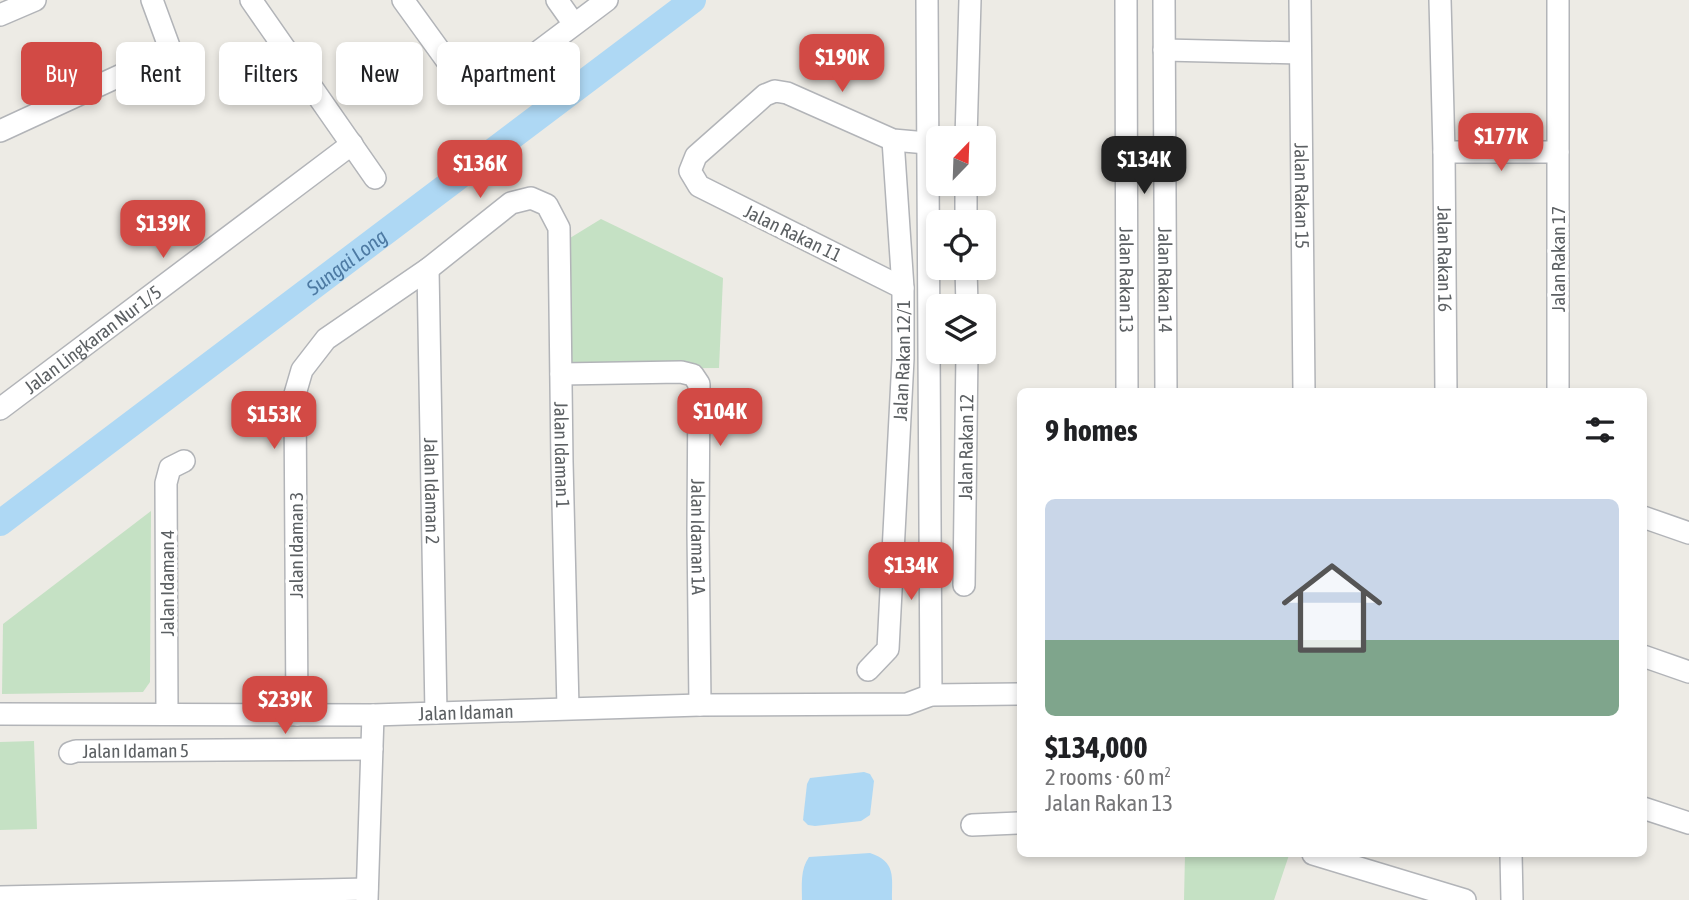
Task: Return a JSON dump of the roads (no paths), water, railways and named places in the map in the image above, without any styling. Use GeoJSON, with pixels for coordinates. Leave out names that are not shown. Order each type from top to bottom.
{"type":"FeatureCollection","features":[{"type":"Feature","properties":{"kind":"street"},"geometry":{"type":"LineString","coordinates":[[0,15],[35,0]]}},
{"type":"Feature","properties":{"kind":"street"},"geometry":{"type":"LineString","coordinates":[[0,131],[167,54],[170,49],[152,0]]}},
{"type":"Feature","properties":{"kind":"street"},"geometry":{"type":"LineString","coordinates":[[251,0],[374,178]]}},
{"type":"Feature","properties":{"kind":"street"},"geometry":{"type":"LineString","coordinates":[[403,0],[463,83],[474,93],[486,91],[607,0]]}},
{"type":"Feature","properties":{"kind":"street"},"geometry":{"type":"LineString","coordinates":[[557,0],[574,24]]}},
{"type":"Feature","properties":{"kind":"street"},"geometry":{"type":"LineString","coordinates":[[927,0],[927,126]]}},
{"type":"Feature","properties":{"kind":"street"},"geometry":{"type":"LineString","coordinates":[[965,126],[970,0]]}},
{"type":"Feature","properties":{"kind":"street","name":"Jalan Rakan 13"},"geometry":{"type":"LineString","coordinates":[[1126,0],[1127,388]]}},
{"type":"Feature","properties":{"kind":"street","name":"Jalan Rakan 14"},"geometry":{"type":"LineString","coordinates":[[1164,0],[1166,388]]}},
{"type":"Feature","properties":{"kind":"street","name":"Jalan Rakan 15"},"geometry":{"type":"LineString","coordinates":[[1300,0],[1304,388]]}},
{"type":"Feature","properties":{"kind":"street","name":"Jalan Rakan 16"},"geometry":{"type":"LineString","coordinates":[[1440,0],[1446,388]]}},
{"type":"Feature","properties":{"kind":"street","name":"Jalan Rakan 17"},"geometry":{"type":"LineString","coordinates":[[1558,0],[1558,388]]}},
{"type":"Feature","properties":{"kind":"street"},"geometry":{"type":"LineString","coordinates":[[1164,50],[1300,53]]}},
{"type":"Feature","properties":{"kind":"street","name":"Jalan Rakan 11"},"geometry":{"type":"LineString","coordinates":[[893,139],[787,93],[775,91],[765,95],[696,156],[690,171],[699,186],[903,288]]}},
{"type":"Feature","properties":{"kind":"street"},"geometry":{"type":"LineString","coordinates":[[893,139],[926,143]]}},
{"type":"Feature","properties":{"kind":"street","name":"Jalan Rakan 12/1"},"geometry":{"type":"LineString","coordinates":[[868,670],[888,649],[904,359],[903,288],[893,139]]}},
{"type":"Feature","properties":{"kind":"street","name":"Jalan Lingkaran Nur 1/5"},"geometry":{"type":"LineString","coordinates":[[0,409],[352,144]]}},
{"type":"Feature","properties":{"kind":"street"},"geometry":{"type":"LineString","coordinates":[[1444,152],[1558,152]]}},
{"type":"Feature","properties":{"kind":"street"},"geometry":{"type":"LineString","coordinates":[[927,196],[931,695]]}},
{"type":"Feature","properties":{"kind":"street","name":"Jalan Idaman 3"},"geometry":{"type":"LineString","coordinates":[[297,715],[295,394],[302,370],[326,340],[428,269],[511,203],[531,198],[547,205]]}},
{"type":"Feature","properties":{"kind":"street","name":"Jalan Idaman 1"},"geometry":{"type":"LineString","coordinates":[[547,205],[559,228],[568,708]]}},
{"type":"Feature","properties":{"kind":"street","name":"Jalan Idaman 2"},"geometry":{"type":"LineString","coordinates":[[428,269],[436,713]]}},
{"type":"Feature","properties":{"kind":"street","name":"Jalan Rakan 12"},"geometry":{"type":"LineString","coordinates":[[964,585],[967,364]]}},
{"type":"Feature","properties":{"kind":"street","name":"Jalan Idaman 1A"},"geometry":{"type":"LineString","coordinates":[[561,374],[681,372],[693,375],[699,384],[700,705]]}},
{"type":"Feature","properties":{"kind":"street","name":"Jalan Idaman 4"},"geometry":{"type":"LineString","coordinates":[[167,713],[166,483],[170,468],[184,461]]}},
{"type":"Feature","properties":{"kind":"street"},"geometry":{"type":"LineString","coordinates":[[898,462],[928,461]]}},
{"type":"Feature","properties":{"kind":"street"},"geometry":{"type":"LineString","coordinates":[[928,489],[966,489]]}},
{"type":"Feature","properties":{"kind":"street"},"geometry":{"type":"LineString","coordinates":[[1647,518],[1689,533]]}},
{"type":"Feature","properties":{"kind":"street"},"geometry":{"type":"LineString","coordinates":[[891,582],[929,580]]}},
{"type":"Feature","properties":{"kind":"street"},"geometry":{"type":"LineString","coordinates":[[1647,657],[1689,672]]}},
{"type":"Feature","properties":{"kind":"street","name":"Jalan Idaman"},"geometry":{"type":"LineString","coordinates":[[0,714],[373,715],[700,705],[907,704],[931,695],[1017,694]]}},
{"type":"Feature","properties":{"kind":"street"},"geometry":{"type":"LineString","coordinates":[[0,897],[367,895],[373,715]]}},
{"type":"Feature","properties":{"kind":"street","name":"Jalan Idaman 5"},"geometry":{"type":"LineString","coordinates":[[70,753],[372,749]]}},
{"type":"Feature","properties":{"kind":"street"},"geometry":{"type":"LineString","coordinates":[[1647,809],[1689,823]]}},
{"type":"Feature","properties":{"kind":"street"},"geometry":{"type":"LineString","coordinates":[[972,825],[1017,823]]}},
{"type":"Feature","properties":{"kind":"street"},"geometry":{"type":"LineString","coordinates":[[1323,857],[1465,900]]}},
{"type":"Feature","properties":{"kind":"street"},"geometry":{"type":"LineString","coordinates":[[1511,857],[1512,900]]}},
{"type":"Feature","properties":{"kind":"water"},"geometry":{"type":"Polygon","coordinates":[[[864,772],[870,774],[874,781],[870,815],[861,821],[815,826],[808,825],[803,820],[810,778],[864,772]]]}},
{"type":"Feature","properties":{"kind":"water"},"geometry":{"type":"Polygon","coordinates":[[[870,853],[884,861],[891,871],[892,900],[802,900],[803,872],[809,857],[870,853]]]}},
{"type":"Feature","properties":{"kind":"waterway","name":"Sungai Long"},"geometry":{"type":"LineString","coordinates":[[0,523],[693,0]]}}]}
